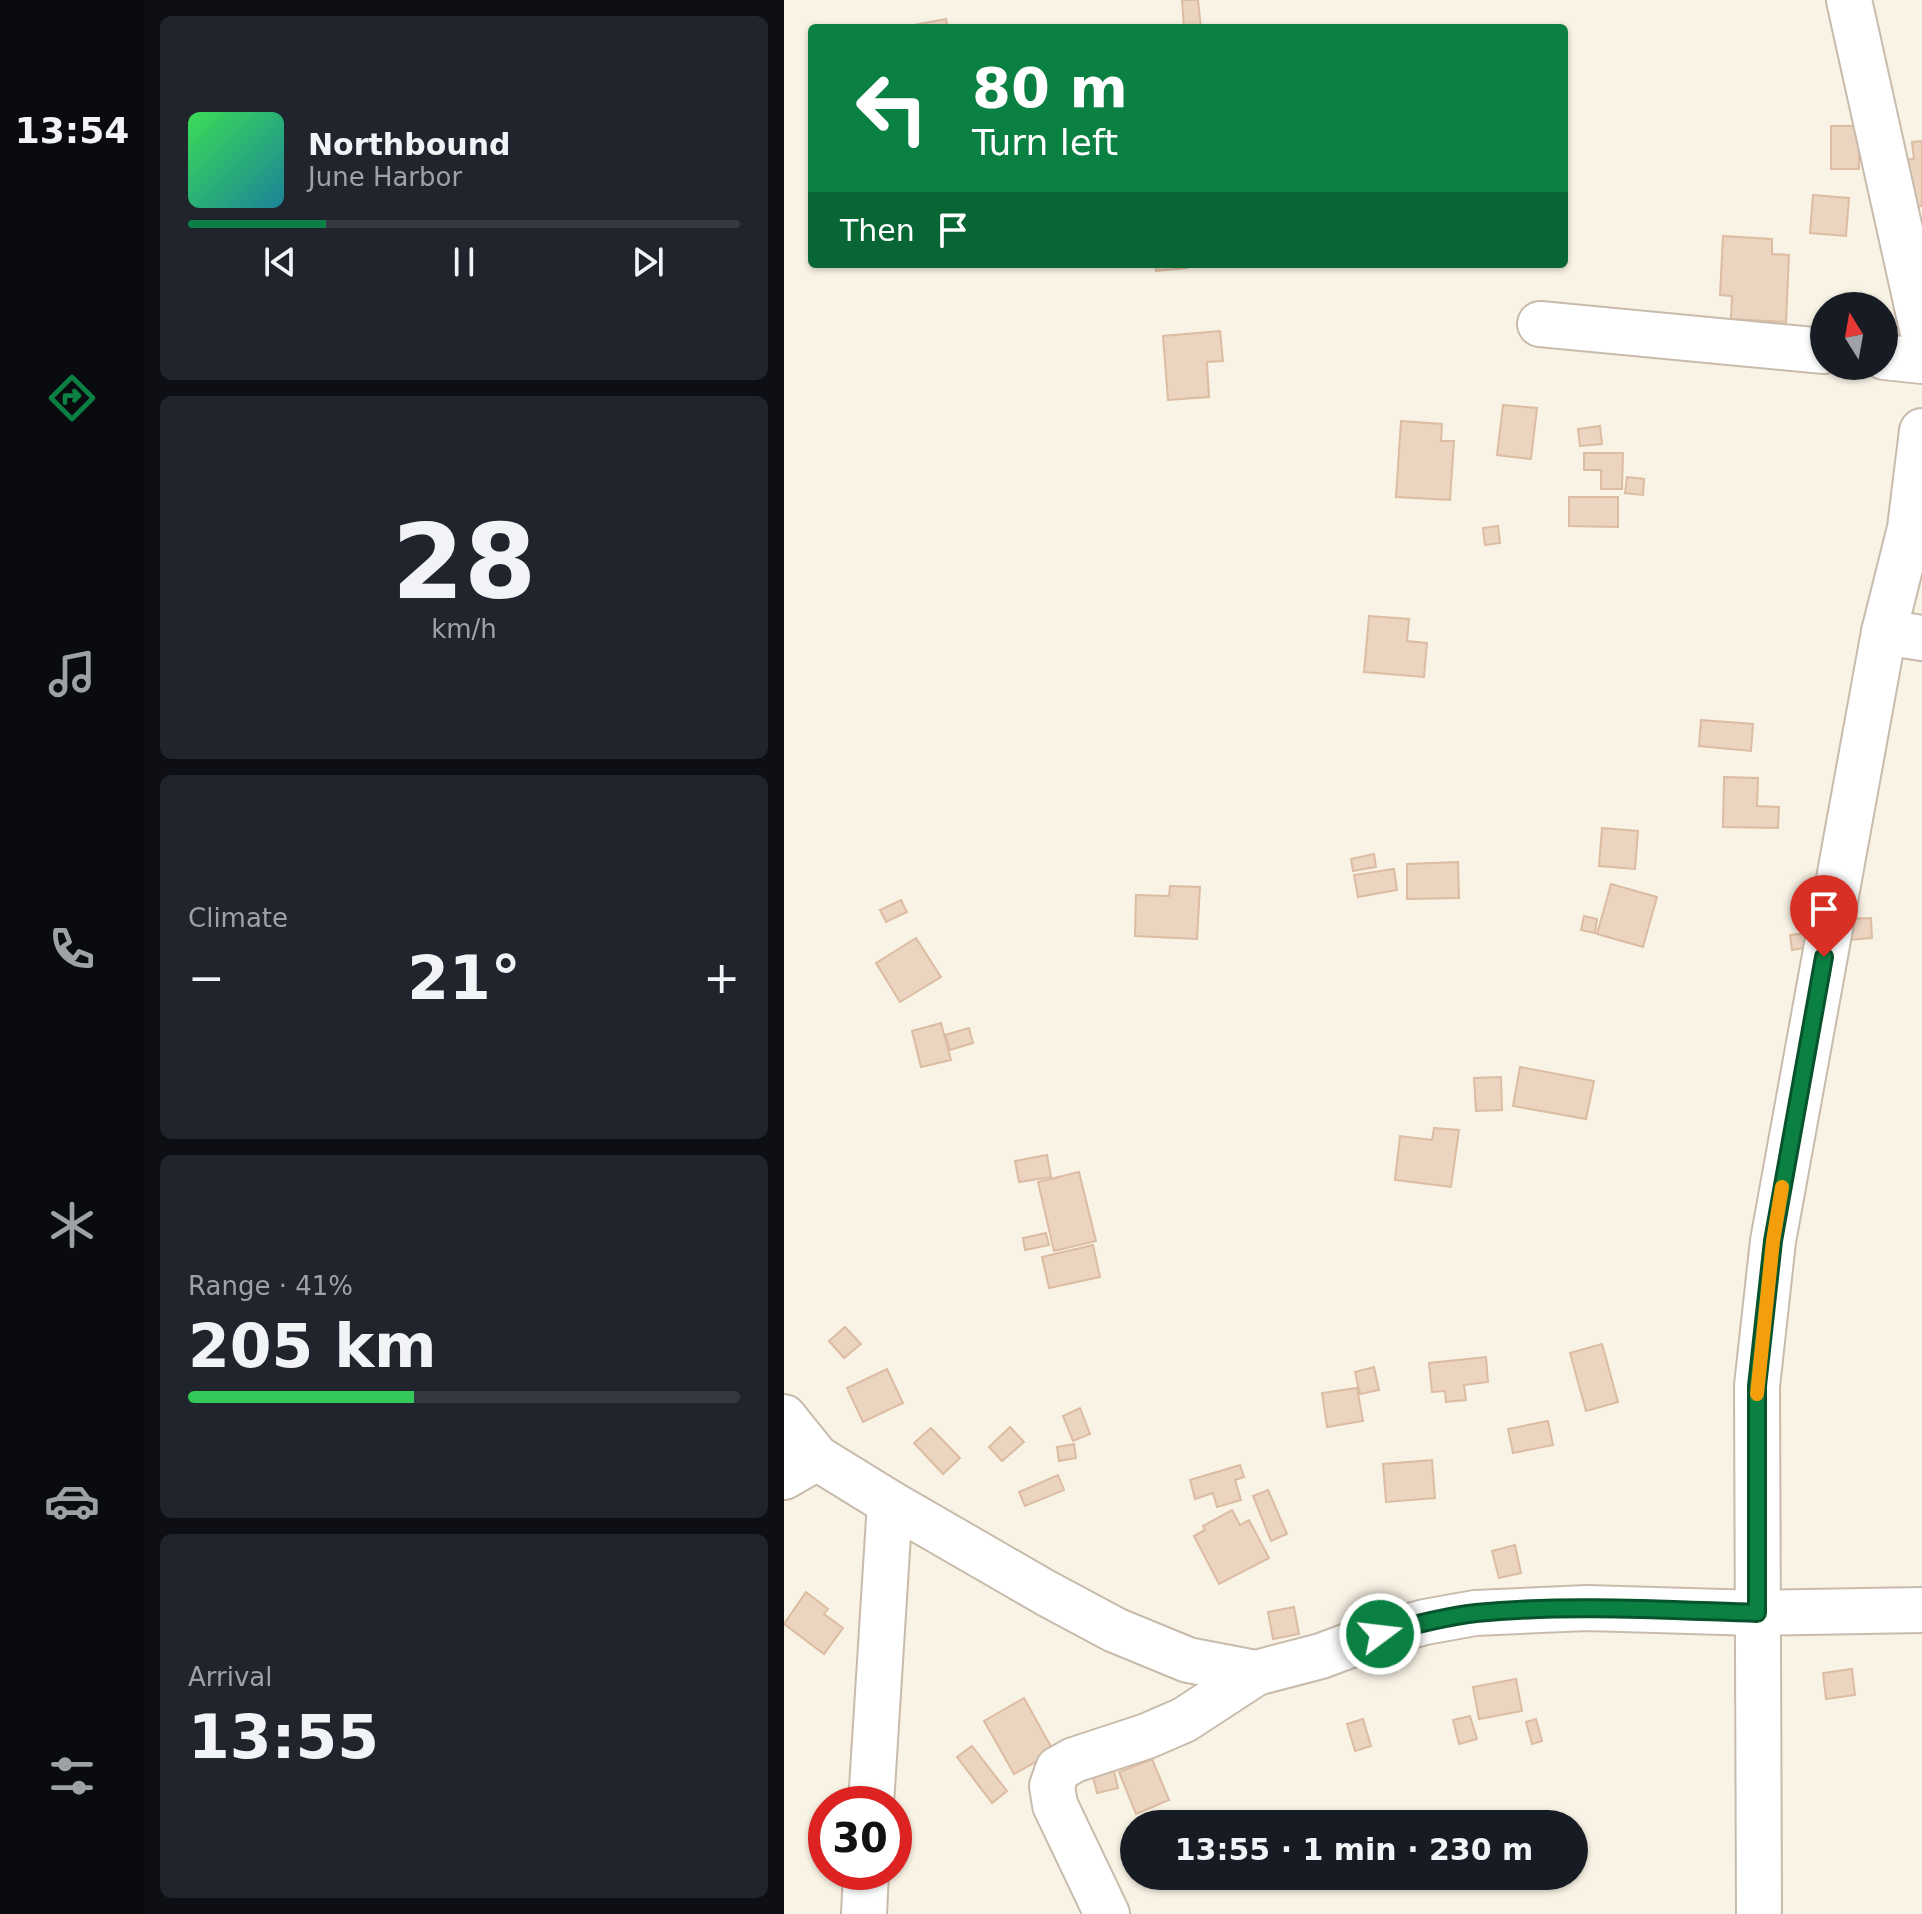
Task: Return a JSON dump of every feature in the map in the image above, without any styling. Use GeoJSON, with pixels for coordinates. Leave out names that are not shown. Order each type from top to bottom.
{"type":"FeatureCollection","features":[{"type":"Feature","properties":{"kind":"street"},"geometry":{"type":"LineString","coordinates":[[1849,0],[1922,329]]}},
{"type":"Feature","properties":{"kind":"street"},"geometry":{"type":"LineString","coordinates":[[1540,324],[1810,350]]}},
{"type":"Feature","properties":{"kind":"street"},"geometry":{"type":"LineString","coordinates":[[1898,358],[1922,361]]}},
{"type":"Feature","properties":{"kind":"street"},"geometry":{"type":"LineString","coordinates":[[1759,1914],[1757,1386],[1773,1241],[1903,635],[1910,528],[1922,431]]}},
{"type":"Feature","properties":{"kind":"street"},"geometry":{"type":"LineString","coordinates":[[784,1417],[800,1467],[890,1503],[1115,1630],[1188,1660],[1256,1673]]}},
{"type":"Feature","properties":{"kind":"street"},"geometry":{"type":"LineString","coordinates":[[872,1786],[890,1503]]}},
{"type":"Feature","properties":{"kind":"street"},"geometry":{"type":"LineString","coordinates":[[1107,1914],[1055,1805],[1052,1786],[1058,1769],[1074,1760],[1184,1720],[1256,1673],[1321,1656],[1395,1630],[1475,1613],[1587,1608],[1757,1613],[1922,1610]]}},
{"type":"Feature","properties":{"kind":"street"},"geometry":{"type":"LineString","coordinates":[[864,1914],[865,1890]]}},
{"type":"Feature","properties":{"kind":"building"},"geometry":{"type":"Polygon","coordinates":[[[1182,0],[1198,0],[1201,24],[1184,24],[1182,0]]]}},
{"type":"Feature","properties":{"kind":"building"},"geometry":{"type":"Polygon","coordinates":[[[946,19],[947,24],[919,24],[946,19]]]}},
{"type":"Feature","properties":{"kind":"building"},"geometry":{"type":"Polygon","coordinates":[[[1831,126],[1859,126],[1859,169],[1831,169],[1831,126]]]}},
{"type":"Feature","properties":{"kind":"building"},"geometry":{"type":"Polygon","coordinates":[[[1922,141],[1922,206],[1906,208],[1901,160],[1914,159],[1912,142],[1922,141]]]}},
{"type":"Feature","properties":{"kind":"building"},"geometry":{"type":"Polygon","coordinates":[[[1813,195],[1849,198],[1846,236],[1810,233],[1813,195]]]}},
{"type":"Feature","properties":{"kind":"building"},"geometry":{"type":"Polygon","coordinates":[[[1723,236],[1772,239],[1772,254],[1789,255],[1786,322],[1731,319],[1732,296],[1720,295],[1723,236]]]}},
{"type":"Feature","properties":{"kind":"building"},"geometry":{"type":"Polygon","coordinates":[[[1156,268],[1187,268],[1156,271],[1156,268]]]}},
{"type":"Feature","properties":{"kind":"building"},"geometry":{"type":"Polygon","coordinates":[[[1220,331],[1223,361],[1207,362],[1209,397],[1168,400],[1163,336],[1220,331]]]}},
{"type":"Feature","properties":{"kind":"building"},"geometry":{"type":"Polygon","coordinates":[[[1503,405],[1537,408],[1531,459],[1497,455],[1503,405]]]}},
{"type":"Feature","properties":{"kind":"building"},"geometry":{"type":"Polygon","coordinates":[[[1401,421],[1442,424],[1441,441],[1454,441],[1450,500],[1396,497],[1401,421]]]}},
{"type":"Feature","properties":{"kind":"building"},"geometry":{"type":"Polygon","coordinates":[[[1600,426],[1602,444],[1580,446],[1578,429],[1600,426]]]}},
{"type":"Feature","properties":{"kind":"building"},"geometry":{"type":"Polygon","coordinates":[[[1584,453],[1623,453],[1622,489],[1601,489],[1601,470],[1584,470],[1584,453]]]}},
{"type":"Feature","properties":{"kind":"building"},"geometry":{"type":"Polygon","coordinates":[[[1627,477],[1644,479],[1643,495],[1625,493],[1627,477]]]}},
{"type":"Feature","properties":{"kind":"building"},"geometry":{"type":"Polygon","coordinates":[[[1569,497],[1618,497],[1618,527],[1569,526],[1569,497]]]}},
{"type":"Feature","properties":{"kind":"building"},"geometry":{"type":"Polygon","coordinates":[[[1498,526],[1500,543],[1485,545],[1483,528],[1498,526]]]}},
{"type":"Feature","properties":{"kind":"building"},"geometry":{"type":"Polygon","coordinates":[[[1369,616],[1409,619],[1407,641],[1427,643],[1424,677],[1364,672],[1369,616]]]}},
{"type":"Feature","properties":{"kind":"building"},"geometry":{"type":"Polygon","coordinates":[[[1701,720],[1753,724],[1751,751],[1699,746],[1701,720]]]}},
{"type":"Feature","properties":{"kind":"building"},"geometry":{"type":"Polygon","coordinates":[[[1724,777],[1758,778],[1757,806],[1779,807],[1778,828],[1723,827],[1724,777]]]}},
{"type":"Feature","properties":{"kind":"building"},"geometry":{"type":"Polygon","coordinates":[[[1602,828],[1638,831],[1635,869],[1599,866],[1602,828]]]}},
{"type":"Feature","properties":{"kind":"building"},"geometry":{"type":"Polygon","coordinates":[[[1374,854],[1376,867],[1353,871],[1351,859],[1374,854]]]}},
{"type":"Feature","properties":{"kind":"building"},"geometry":{"type":"Polygon","coordinates":[[[1458,862],[1459,898],[1407,899],[1407,864],[1458,862]]]}},
{"type":"Feature","properties":{"kind":"building"},"geometry":{"type":"Polygon","coordinates":[[[1394,869],[1397,890],[1358,897],[1354,875],[1394,869]]]}},
{"type":"Feature","properties":{"kind":"building"},"geometry":{"type":"Polygon","coordinates":[[[1611,884],[1657,897],[1643,947],[1597,934],[1611,884]]]}},
{"type":"Feature","properties":{"kind":"building"},"geometry":{"type":"Polygon","coordinates":[[[1170,886],[1200,887],[1197,939],[1135,936],[1136,895],[1169,896],[1170,886]]]}},
{"type":"Feature","properties":{"kind":"building"},"geometry":{"type":"Polygon","coordinates":[[[901,900],[907,912],[886,922],[880,910],[901,900]]]}},
{"type":"Feature","properties":{"kind":"building"},"geometry":{"type":"Polygon","coordinates":[[[1584,916],[1597,919],[1595,933],[1581,930],[1584,916]]]}},
{"type":"Feature","properties":{"kind":"building"},"geometry":{"type":"Polygon","coordinates":[[[1871,918],[1872,938],[1848,940],[1846,919],[1871,918]]]}},
{"type":"Feature","properties":{"kind":"building"},"geometry":{"type":"Polygon","coordinates":[[[1808,933],[1810,947],[1792,950],[1790,935],[1808,933]]]}},
{"type":"Feature","properties":{"kind":"building"},"geometry":{"type":"Polygon","coordinates":[[[916,938],[941,977],[900,1002],[876,963],[916,938]]]}},
{"type":"Feature","properties":{"kind":"building"},"geometry":{"type":"Polygon","coordinates":[[[941,1023],[951,1060],[921,1067],[912,1031],[941,1023]]]}},
{"type":"Feature","properties":{"kind":"building"},"geometry":{"type":"Polygon","coordinates":[[[969,1028],[973,1043],[950,1050],[945,1035],[969,1028]]]}},
{"type":"Feature","properties":{"kind":"building"},"geometry":{"type":"Polygon","coordinates":[[[1520,1067],[1594,1081],[1586,1119],[1513,1106],[1520,1067]]]}},
{"type":"Feature","properties":{"kind":"building"},"geometry":{"type":"Polygon","coordinates":[[[1501,1077],[1502,1110],[1476,1111],[1474,1078],[1501,1077]]]}},
{"type":"Feature","properties":{"kind":"building"},"geometry":{"type":"Polygon","coordinates":[[[1434,1128],[1459,1130],[1451,1187],[1395,1180],[1400,1136],[1432,1140],[1434,1128]]]}},
{"type":"Feature","properties":{"kind":"building"},"geometry":{"type":"Polygon","coordinates":[[[1047,1155],[1051,1177],[1019,1182],[1015,1161],[1047,1155]]]}},
{"type":"Feature","properties":{"kind":"building"},"geometry":{"type":"Polygon","coordinates":[[[1079,1172],[1096,1241],[1054,1251],[1038,1182],[1079,1172]]]}},
{"type":"Feature","properties":{"kind":"building"},"geometry":{"type":"Polygon","coordinates":[[[1046,1233],[1049,1245],[1025,1250],[1023,1238],[1046,1233]]]}},
{"type":"Feature","properties":{"kind":"building"},"geometry":{"type":"Polygon","coordinates":[[[1093,1245],[1100,1277],[1049,1288],[1042,1257],[1093,1245]]]}},
{"type":"Feature","properties":{"kind":"building"},"geometry":{"type":"Polygon","coordinates":[[[845,1327],[861,1344],[844,1358],[829,1341],[845,1327]]]}},
{"type":"Feature","properties":{"kind":"building"},"geometry":{"type":"Polygon","coordinates":[[[1602,1344],[1618,1402],[1586,1411],[1570,1353],[1602,1344]]]}},
{"type":"Feature","properties":{"kind":"building"},"geometry":{"type":"Polygon","coordinates":[[[1486,1357],[1488,1382],[1464,1385],[1466,1400],[1446,1402],[1445,1391],[1432,1392],[1429,1363],[1486,1357]]]}},
{"type":"Feature","properties":{"kind":"building"},"geometry":{"type":"Polygon","coordinates":[[[1374,1367],[1379,1390],[1360,1394],[1355,1372],[1374,1367]]]}},
{"type":"Feature","properties":{"kind":"building"},"geometry":{"type":"Polygon","coordinates":[[[887,1369],[903,1403],[863,1422],[847,1388],[887,1369]]]}},
{"type":"Feature","properties":{"kind":"building"},"geometry":{"type":"Polygon","coordinates":[[[1357,1388],[1363,1421],[1327,1427],[1322,1393],[1357,1388]]]}},
{"type":"Feature","properties":{"kind":"building"},"geometry":{"type":"Polygon","coordinates":[[[1080,1408],[1090,1434],[1073,1441],[1063,1416],[1080,1408]]]}},
{"type":"Feature","properties":{"kind":"building"},"geometry":{"type":"Polygon","coordinates":[[[1548,1421],[1553,1445],[1513,1453],[1508,1429],[1548,1421]]]}},
{"type":"Feature","properties":{"kind":"building"},"geometry":{"type":"Polygon","coordinates":[[[1010,1427],[1024,1442],[1002,1461],[989,1447],[1010,1427]]]}},
{"type":"Feature","properties":{"kind":"building"},"geometry":{"type":"Polygon","coordinates":[[[931,1428],[960,1458],[943,1474],[914,1443],[931,1428]]]}},
{"type":"Feature","properties":{"kind":"building"},"geometry":{"type":"Polygon","coordinates":[[[1074,1444],[1076,1458],[1059,1461],[1057,1447],[1074,1444]]]}},
{"type":"Feature","properties":{"kind":"building"},"geometry":{"type":"Polygon","coordinates":[[[1432,1460],[1435,1498],[1386,1502],[1383,1464],[1432,1460]]]}},
{"type":"Feature","properties":{"kind":"building"},"geometry":{"type":"Polygon","coordinates":[[[1240,1465],[1244,1477],[1235,1480],[1241,1500],[1217,1507],[1213,1493],[1195,1499],[1190,1480],[1240,1465]]]}},
{"type":"Feature","properties":{"kind":"building"},"geometry":{"type":"Polygon","coordinates":[[[1058,1475],[1064,1490],[1025,1506],[1019,1492],[1058,1475]]]}},
{"type":"Feature","properties":{"kind":"building"},"geometry":{"type":"Polygon","coordinates":[[[1268,1490],[1287,1534],[1271,1541],[1253,1496],[1268,1490]]]}},
{"type":"Feature","properties":{"kind":"building"},"geometry":{"type":"Polygon","coordinates":[[[1232,1510],[1240,1525],[1249,1520],[1269,1558],[1219,1584],[1194,1536],[1205,1530],[1203,1526],[1232,1510]]]}},
{"type":"Feature","properties":{"kind":"building"},"geometry":{"type":"Polygon","coordinates":[[[1515,1545],[1521,1573],[1499,1578],[1492,1551],[1515,1545]]]}},
{"type":"Feature","properties":{"kind":"building"},"geometry":{"type":"Polygon","coordinates":[[[806,1592],[828,1609],[824,1614],[843,1628],[824,1654],[784,1624],[806,1592]]]}},
{"type":"Feature","properties":{"kind":"building"},"geometry":{"type":"Polygon","coordinates":[[[1294,1607],[1299,1634],[1273,1639],[1268,1612],[1294,1607]]]}},
{"type":"Feature","properties":{"kind":"building"},"geometry":{"type":"Polygon","coordinates":[[[1852,1669],[1855,1695],[1826,1699],[1823,1673],[1852,1669]]]}},
{"type":"Feature","properties":{"kind":"building"},"geometry":{"type":"Polygon","coordinates":[[[1516,1679],[1522,1711],[1479,1719],[1473,1687],[1516,1679]]]}},
{"type":"Feature","properties":{"kind":"building"},"geometry":{"type":"Polygon","coordinates":[[[1024,1698],[1054,1752],[1014,1774],[984,1721],[1024,1698]]]}},
{"type":"Feature","properties":{"kind":"building"},"geometry":{"type":"Polygon","coordinates":[[[1470,1716],[1477,1739],[1459,1744],[1453,1720],[1470,1716]]]}},
{"type":"Feature","properties":{"kind":"building"},"geometry":{"type":"Polygon","coordinates":[[[1363,1719],[1371,1746],[1355,1751],[1347,1724],[1363,1719]]]}},
{"type":"Feature","properties":{"kind":"building"},"geometry":{"type":"Polygon","coordinates":[[[1536,1719],[1542,1741],[1532,1744],[1526,1722],[1536,1719]]]}},
{"type":"Feature","properties":{"kind":"building"},"geometry":{"type":"Polygon","coordinates":[[[972,1746],[1007,1791],[992,1803],[957,1757],[972,1746]]]}},
{"type":"Feature","properties":{"kind":"building"},"geometry":{"type":"Polygon","coordinates":[[[1152,1759],[1169,1800],[1145,1810],[1134,1810],[1119,1772],[1152,1759]]]}},
{"type":"Feature","properties":{"kind":"building"},"geometry":{"type":"Polygon","coordinates":[[[1113,1767],[1118,1788],[1097,1793],[1092,1773],[1113,1767]]]}},
{"type":"Feature","properties":{"kind":"slow traffic"},"geometry":{"type":"LineString","coordinates":[[1757,1394],[1773,1241],[1782,1187]]}},
{"type":"Feature","properties":{"kind":"route"},"geometry":{"type":"LineString","coordinates":[[1380,1634],[1475,1613],[1587,1608],[1757,1613],[1757,1386],[1773,1241],[1824,957]]}}]}
